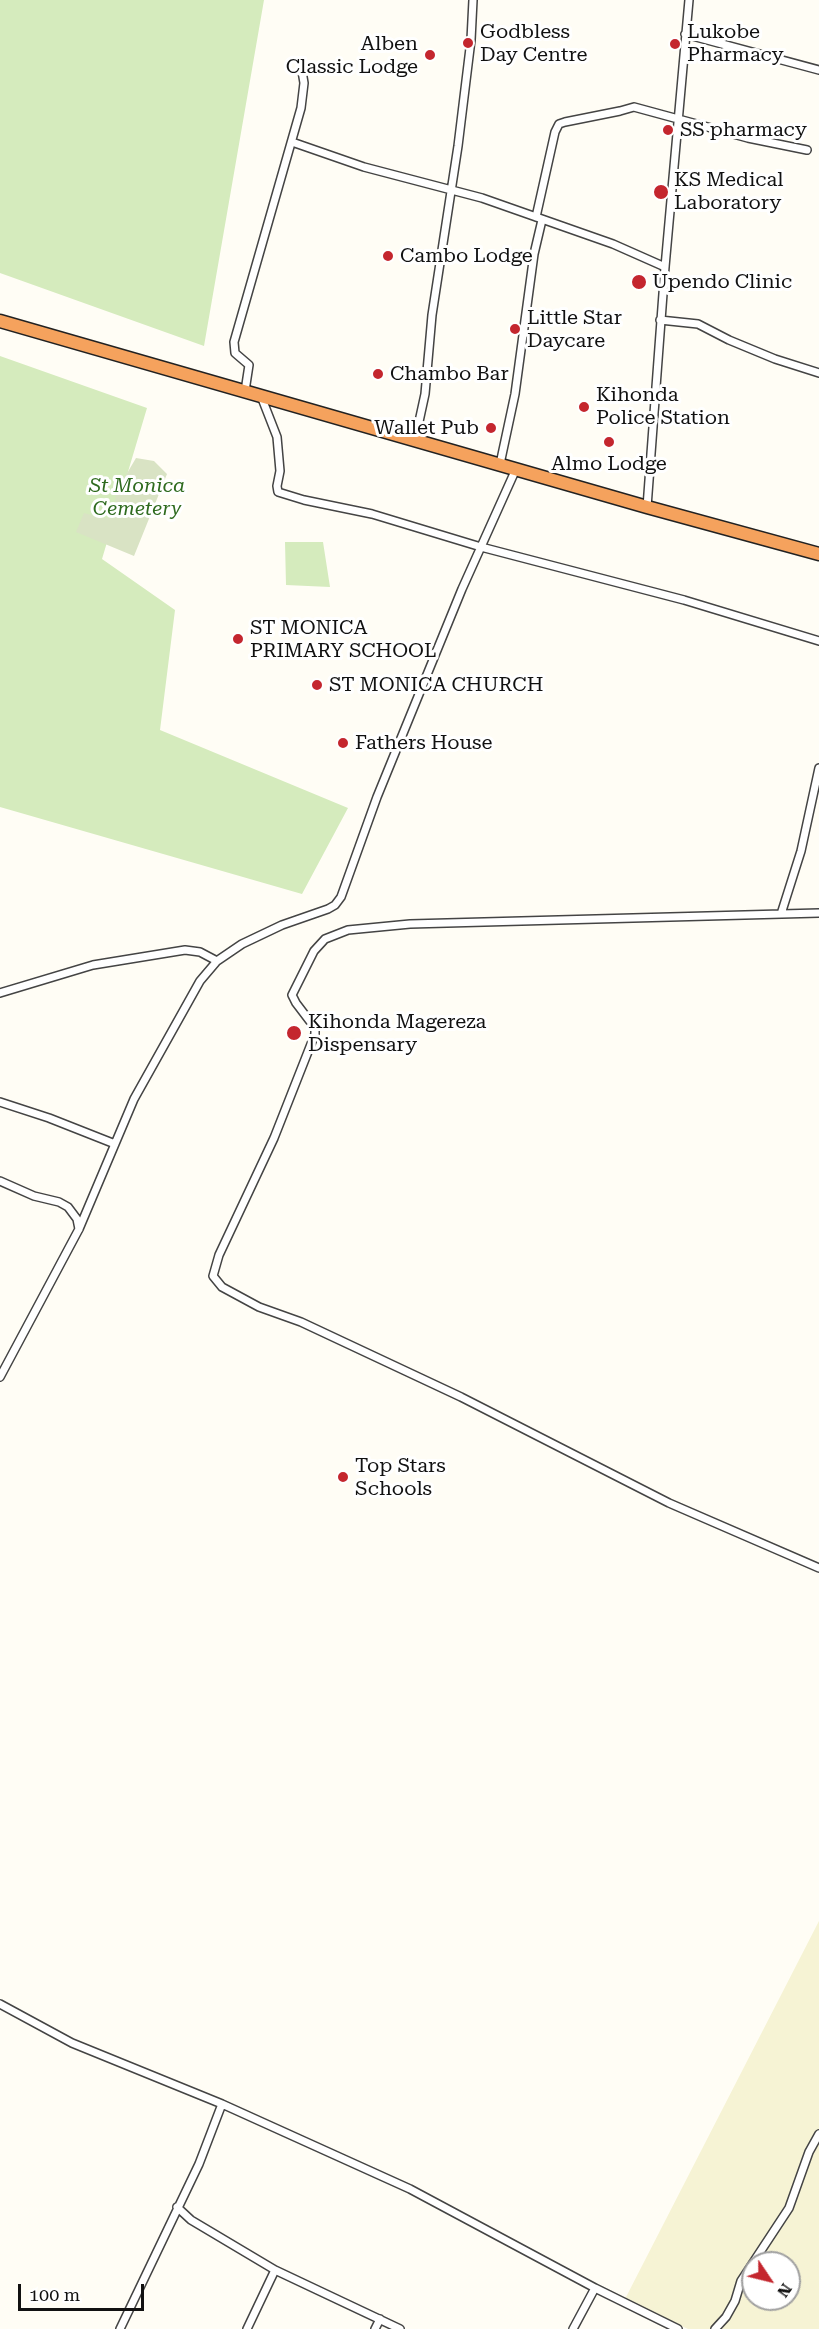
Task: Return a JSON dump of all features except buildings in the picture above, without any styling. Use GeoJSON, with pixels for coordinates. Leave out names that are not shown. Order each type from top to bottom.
{"type":"FeatureCollection","features":[{"type":"Feature","properties":{"kind":"highway"},"geometry":{"type":"LineString","coordinates":[[0,321],[647,507],[818,551]]}},
{"type":"Feature","properties":{"kind":"street"},"geometry":{"type":"LineString","coordinates":[[415,440],[425,394],[431,324],[471,40],[473,0]]}},
{"type":"Feature","properties":{"kind":"street"},"geometry":{"type":"LineString","coordinates":[[647,507],[660,320],[689,0]]}},
{"type":"Feature","properties":{"kind":"street"},"geometry":{"type":"LineString","coordinates":[[686,34],[819,70]]}},
{"type":"Feature","properties":{"kind":"street"},"geometry":{"type":"LineString","coordinates":[[245,391],[249,365],[235,353],[234,342],[301,108],[304,83],[302,71]]}},
{"type":"Feature","properties":{"kind":"street"},"geometry":{"type":"LineString","coordinates":[[500,464],[515,394],[539,219],[555,132],[560,124],[634,106],[648,112],[748,138],[807,150]]}},
{"type":"Feature","properties":{"kind":"street"},"geometry":{"type":"LineString","coordinates":[[292,141],[364,167],[451,192],[482,198],[613,244],[665,267]]}},
{"type":"Feature","properties":{"kind":"street"},"geometry":{"type":"LineString","coordinates":[[660,320],[698,324],[775,359],[819,373]]}},
{"type":"Feature","properties":{"kind":"street"},"geometry":{"type":"LineString","coordinates":[[261,396],[277,437],[280,471],[278,492],[304,500],[372,514],[481,548],[684,600],[819,641]]}},
{"type":"Feature","properties":{"kind":"street"},"geometry":{"type":"LineString","coordinates":[[0,1377],[79,1229],[134,1099],[196,987],[217,961],[236,947],[263,933],[328,909],[335,905],[340,897],[377,797],[516,469]]}},
{"type":"Feature","properties":{"kind":"street"},"geometry":{"type":"LineString","coordinates":[[781,914],[801,851],[819,768]]}},
{"type":"Feature","properties":{"kind":"street"},"geometry":{"type":"LineString","coordinates":[[819,913],[410,924],[348,930],[325,939],[314,951],[292,995],[315,1028],[315,1034],[278,1129],[219,1255],[213,1276],[222,1287],[259,1307],[301,1322],[461,1397],[687,1511],[819,1568]]}},
{"type":"Feature","properties":{"kind":"street"},"geometry":{"type":"LineString","coordinates":[[0,993],[93,966],[185,950],[200,952],[217,961]]}},
{"type":"Feature","properties":{"kind":"street"},"geometry":{"type":"LineString","coordinates":[[0,1102],[50,1118],[115,1144]]}},
{"type":"Feature","properties":{"kind":"street"},"geometry":{"type":"LineString","coordinates":[[0,1181],[34,1196],[68,1207],[77,1219],[79,1229]]}},
{"type":"Feature","properties":{"kind":"street"},"geometry":{"type":"LineString","coordinates":[[0,2004],[72,2043],[222,2104],[410,2189],[595,2288],[678,2329]]}},
{"type":"Feature","properties":{"kind":"street"},"geometry":{"type":"LineString","coordinates":[[120,2329],[199,2164],[222,2104]]}},
{"type":"Feature","properties":{"kind":"street"},"geometry":{"type":"LineString","coordinates":[[715,2329],[735,2301],[741,2281],[789,2208],[809,2152],[819,2134]]}},
{"type":"Feature","properties":{"kind":"street"},"geometry":{"type":"LineString","coordinates":[[177,2207],[191,2220],[275,2270],[400,2329]]}},
{"type":"Feature","properties":{"kind":"street"},"geometry":{"type":"LineString","coordinates":[[246,2329],[275,2270]]}},
{"type":"Feature","properties":{"kind":"street"},"geometry":{"type":"LineString","coordinates":[[573,2329],[595,2288]]}},
{"type":"Feature","properties":{"kind":"street"},"geometry":{"type":"LineString","coordinates":[[375,2329],[380,2319]]}},
{"type":"Feature","properties":{"kind":"shaded area"},"geometry":{"type":"Polygon","coordinates":[[[819,1921],[819,2329],[688,2329],[625,2299],[819,1921]]]}},
{"type":"Feature","properties":{"kind":"green space"},"geometry":{"type":"Polygon","coordinates":[[[0,0],[264,0],[204,346],[0,273],[0,0]]]}},
{"type":"Feature","properties":{"kind":"green space"},"geometry":{"type":"Polygon","coordinates":[[[0,356],[147,408],[102,559],[175,610],[160,730],[348,808],[302,894],[0,807],[0,356]]]}},
{"type":"Feature","properties":{"kind":"green space","name":"St Monica Cemetery"},"geometry":{"type":"Polygon","coordinates":[[[136,458],[154,461],[167,474],[134,556],[76,532],[84,513],[102,518],[114,518],[116,492],[136,458]]]}},
{"type":"Feature","properties":{"kind":"green space"},"geometry":{"type":"Polygon","coordinates":[[[285,542],[323,542],[330,587],[286,585],[285,542]]]}},
{"type":"Feature","properties":{"kind":"place","name":"Godbless Day Centre"},"geometry":{"type":"Point","coordinates":[468,43]}},
{"type":"Feature","properties":{"kind":"place","name":"Lukobe Pharmacy"},"geometry":{"type":"Point","coordinates":[675,44]}},
{"type":"Feature","properties":{"kind":"place","name":"Alben Classic Lodge"},"geometry":{"type":"Point","coordinates":[430,55]}},
{"type":"Feature","properties":{"kind":"place","name":"SS pharmacy"},"geometry":{"type":"Point","coordinates":[668,130]}},
{"type":"Feature","properties":{"kind":"place","name":"KS Medical Laboratory"},"geometry":{"type":"Point","coordinates":[661,192]}},
{"type":"Feature","properties":{"kind":"place","name":"Cambo Lodge"},"geometry":{"type":"Point","coordinates":[388,256]}},
{"type":"Feature","properties":{"kind":"place","name":"Upendo Clinic"},"geometry":{"type":"Point","coordinates":[639,282]}},
{"type":"Feature","properties":{"kind":"place","name":"Little Star Daycare"},"geometry":{"type":"Point","coordinates":[515,329]}},
{"type":"Feature","properties":{"kind":"place","name":"Chambo Bar"},"geometry":{"type":"Point","coordinates":[378,374]}},
{"type":"Feature","properties":{"kind":"place","name":"Kihonda Police Station"},"geometry":{"type":"Point","coordinates":[584,407]}},
{"type":"Feature","properties":{"kind":"place","name":"Wallet Pub"},"geometry":{"type":"Point","coordinates":[491,428]}},
{"type":"Feature","properties":{"kind":"place","name":"Almo Lodge"},"geometry":{"type":"Point","coordinates":[609,442]}},
{"type":"Feature","properties":{"kind":"place","name":"ST MONICA PRIMARY SCHOOL"},"geometry":{"type":"Point","coordinates":[238,639]}},
{"type":"Feature","properties":{"kind":"place","name":"ST MONICA CHURCH"},"geometry":{"type":"Point","coordinates":[317,685]}},
{"type":"Feature","properties":{"kind":"place","name":"Fathers House"},"geometry":{"type":"Point","coordinates":[343,743]}},
{"type":"Feature","properties":{"kind":"place","name":"Kihonda Magereza Dispensary"},"geometry":{"type":"Point","coordinates":[294,1033]}},
{"type":"Feature","properties":{"kind":"place","name":"Top Stars Schools"},"geometry":{"type":"Point","coordinates":[343,1477]}}]}
